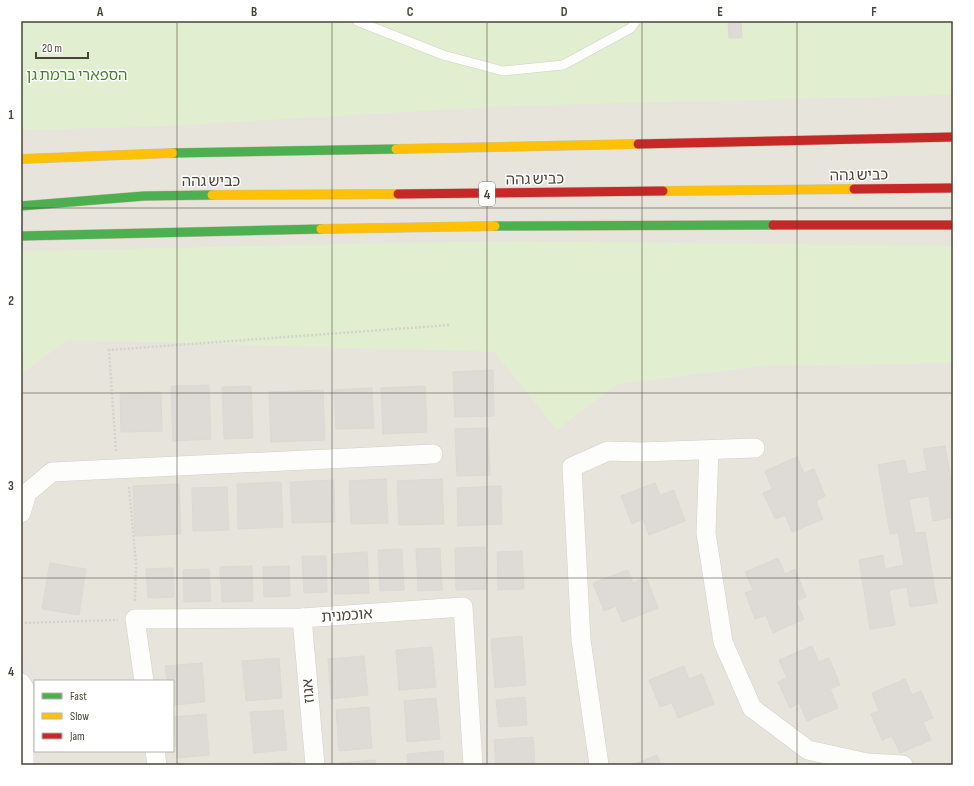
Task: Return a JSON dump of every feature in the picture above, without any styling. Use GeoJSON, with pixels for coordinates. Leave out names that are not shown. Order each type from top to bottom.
{"type":"FeatureCollection","features":[{"type":"Feature","properties":{"kind":"highway","name":"כביש גהה"},"geometry":{"type":"LineString","coordinates":[[21,159],[137,154],[953,137]]}},
{"type":"Feature","properties":{"kind":"highway","name":"כביש גהה"},"geometry":{"type":"LineString","coordinates":[[21,206],[144,196],[953,188]]}},
{"type":"Feature","properties":{"kind":"highway"},"geometry":{"type":"LineString","coordinates":[[21,236],[524,225],[953,224]]}},
{"type":"Feature","properties":{"kind":"street"},"geometry":{"type":"LineString","coordinates":[[599,765],[581,640],[572,467],[608,451],[641,452],[756,448]]}},
{"type":"Feature","properties":{"kind":"street"},"geometry":{"type":"LineString","coordinates":[[709,450],[706,533],[723,642],[752,708],[808,750],[867,763],[903,765]]}},
{"type":"Feature","properties":{"kind":"street"},"geometry":{"type":"LineString","coordinates":[[21,513],[27,493],[52,472],[433,454]]}},
{"type":"Feature","properties":{"kind":"street","name":"אוכמנית"},"geometry":{"type":"LineString","coordinates":[[135,619],[302,618],[463,607],[473,765]]}},
{"type":"Feature","properties":{"kind":"street","name":"אגוז"},"geometry":{"type":"LineString","coordinates":[[302,618],[315,765]]}},
{"type":"Feature","properties":{"kind":"street"},"geometry":{"type":"LineString","coordinates":[[135,619],[144,680]]}},
{"type":"Feature","properties":{"kind":"street"},"geometry":{"type":"LineString","coordinates":[[21,683],[24,688],[24,765]]}},
{"type":"Feature","properties":{"kind":"street"},"geometry":{"type":"LineString","coordinates":[[154,752],[157,765]]}},
{"type":"Feature","properties":{"kind":"lane"},"geometry":{"type":"LineString","coordinates":[[357,21],[443,55],[503,71],[563,65],[631,28],[636,21]]}},
{"type":"Feature","properties":{"kind":"path"},"geometry":{"type":"LineString","coordinates":[[21,623],[135,619],[136,564],[122,468],[109,350],[450,325]]}},
{"type":"Feature","properties":{"kind":"shaded area"},"geometry":{"type":"Polygon","coordinates":[[[21,21],[953,21],[953,765],[21,765],[21,21]]]}},
{"type":"Feature","properties":{"kind":"shaded area"},"geometry":{"type":"Polygon","coordinates":[[[21,557],[23,557],[24,653],[36,680],[34,680],[34,752],[40,752],[39,765],[21,765],[21,557]]]}},
{"type":"Feature","properties":{"kind":"green space","name":"הספארי ברמת גן"},"geometry":{"type":"Polygon","coordinates":[[[21,21],[953,21],[953,95],[510,106],[150,127],[21,130],[21,21]]]}},
{"type":"Feature","properties":{"kind":"green space"},"geometry":{"type":"Polygon","coordinates":[[[497,241],[953,246],[953,363],[762,366],[618,384],[557,430],[494,352],[68,340],[21,374],[21,251],[497,241]]]}},
{"type":"Feature","properties":{"kind":"building"},"geometry":{"type":"Polygon","coordinates":[[[728,21],[741,21],[742,38],[729,38],[728,21]]]}},
{"type":"Feature","properties":{"kind":"building"},"geometry":{"type":"Polygon","coordinates":[[[493,370],[494,416],[455,417],[453,372],[493,370]]]}},
{"type":"Feature","properties":{"kind":"building"},"geometry":{"type":"Polygon","coordinates":[[[209,385],[211,439],[173,441],[171,386],[209,385]]]}},
{"type":"Feature","properties":{"kind":"building"},"geometry":{"type":"Polygon","coordinates":[[[251,386],[253,438],[224,439],[222,387],[251,386]]]}},
{"type":"Feature","properties":{"kind":"building"},"geometry":{"type":"Polygon","coordinates":[[[425,386],[427,432],[383,434],[381,388],[425,386]]]}},
{"type":"Feature","properties":{"kind":"building"},"geometry":{"type":"Polygon","coordinates":[[[372,388],[374,428],[336,429],[334,390],[372,388]]]}},
{"type":"Feature","properties":{"kind":"building"},"geometry":{"type":"Polygon","coordinates":[[[323,390],[325,440],[271,442],[269,392],[323,390]]]}},
{"type":"Feature","properties":{"kind":"building"},"geometry":{"type":"Polygon","coordinates":[[[161,392],[162,431],[121,432],[120,393],[161,392]]]}},
{"type":"Feature","properties":{"kind":"building"},"geometry":{"type":"Polygon","coordinates":[[[488,428],[490,475],[457,476],[455,429],[488,428]]]}},
{"type":"Feature","properties":{"kind":"building"},"geometry":{"type":"Polygon","coordinates":[[[945,446],[953,492],[953,517],[933,521],[929,496],[909,499],[915,533],[925,532],[937,603],[910,607],[907,587],[889,590],[895,625],[870,629],[859,560],[883,555],[885,569],[904,565],[898,533],[890,534],[878,465],[905,460],[908,474],[927,471],[923,449],[945,446]]]}},
{"type":"Feature","properties":{"kind":"building"},"geometry":{"type":"Polygon","coordinates":[[[797,457],[804,473],[814,469],[825,496],[816,501],[823,519],[792,532],[785,515],[775,519],[763,493],[772,489],[765,471],[797,457]]]}},
{"type":"Feature","properties":{"kind":"building"},"geometry":{"type":"Polygon","coordinates":[[[386,479],[388,523],[351,524],[349,481],[386,479]]]}},
{"type":"Feature","properties":{"kind":"building"},"geometry":{"type":"Polygon","coordinates":[[[442,479],[444,524],[399,525],[397,481],[442,479]]]}},
{"type":"Feature","properties":{"kind":"building"},"geometry":{"type":"Polygon","coordinates":[[[334,480],[335,522],[292,523],[290,482],[334,480]]]}},
{"type":"Feature","properties":{"kind":"building"},"geometry":{"type":"Polygon","coordinates":[[[281,482],[283,527],[238,529],[237,484],[281,482]]]}},
{"type":"Feature","properties":{"kind":"building"},"geometry":{"type":"Polygon","coordinates":[[[655,483],[660,495],[674,490],[685,521],[649,535],[643,519],[632,524],[621,496],[655,483]]]}},
{"type":"Feature","properties":{"kind":"building"},"geometry":{"type":"Polygon","coordinates":[[[179,484],[181,534],[135,536],[133,486],[179,484]]]}},
{"type":"Feature","properties":{"kind":"building"},"geometry":{"type":"Polygon","coordinates":[[[501,486],[502,524],[458,526],[457,488],[501,486]]]}},
{"type":"Feature","properties":{"kind":"building"},"geometry":{"type":"Polygon","coordinates":[[[227,487],[229,530],[193,531],[192,488],[227,487]]]}},
{"type":"Feature","properties":{"kind":"building"},"geometry":{"type":"Polygon","coordinates":[[[485,547],[486,589],[456,590],[455,548],[485,547]]]}},
{"type":"Feature","properties":{"kind":"building"},"geometry":{"type":"Polygon","coordinates":[[[440,548],[442,590],[418,591],[416,549],[440,548]]]}},
{"type":"Feature","properties":{"kind":"building"},"geometry":{"type":"Polygon","coordinates":[[[402,549],[404,590],[380,591],[378,550],[402,549]]]}},
{"type":"Feature","properties":{"kind":"building"},"geometry":{"type":"Polygon","coordinates":[[[522,551],[524,589],[498,590],[497,552],[522,551]]]}},
{"type":"Feature","properties":{"kind":"building"},"geometry":{"type":"Polygon","coordinates":[[[367,552],[369,593],[335,594],[333,554],[367,552]]]}},
{"type":"Feature","properties":{"kind":"building"},"geometry":{"type":"Polygon","coordinates":[[[302,556],[326,556],[327,592],[304,593],[302,556]]]}},
{"type":"Feature","properties":{"kind":"building"},"geometry":{"type":"Polygon","coordinates":[[[778,558],[785,574],[795,569],[806,597],[796,601],[804,619],[773,633],[766,615],[755,619],[745,593],[753,590],[745,572],[778,558]]]}},
{"type":"Feature","properties":{"kind":"building"},"geometry":{"type":"Polygon","coordinates":[[[50,563],[86,569],[79,615],[42,609],[50,563]]]}},
{"type":"Feature","properties":{"kind":"building"},"geometry":{"type":"Polygon","coordinates":[[[252,566],[253,601],[222,602],[220,567],[252,566]]]}},
{"type":"Feature","properties":{"kind":"building"},"geometry":{"type":"Polygon","coordinates":[[[289,566],[290,596],[264,597],[263,567],[289,566]]]}},
{"type":"Feature","properties":{"kind":"building"},"geometry":{"type":"Polygon","coordinates":[[[173,568],[174,597],[148,598],[146,569],[173,568]]]}},
{"type":"Feature","properties":{"kind":"building"},"geometry":{"type":"Polygon","coordinates":[[[209,569],[211,601],[184,602],[183,570],[209,569]]]}},
{"type":"Feature","properties":{"kind":"building"},"geometry":{"type":"Polygon","coordinates":[[[628,570],[633,583],[646,577],[658,608],[622,622],[616,606],[604,611],[593,583],[628,570]]]}},
{"type":"Feature","properties":{"kind":"building"},"geometry":{"type":"Polygon","coordinates":[[[522,636],[526,685],[495,688],[491,639],[522,636]]]}},
{"type":"Feature","properties":{"kind":"building"},"geometry":{"type":"Polygon","coordinates":[[[812,646],[819,662],[829,658],[840,685],[830,689],[838,708],[807,721],[799,703],[790,708],[778,682],[787,678],[779,660],[812,646]]]}},
{"type":"Feature","properties":{"kind":"building"},"geometry":{"type":"Polygon","coordinates":[[[432,647],[436,687],[399,690],[396,650],[432,647]]]}},
{"type":"Feature","properties":{"kind":"building"},"geometry":{"type":"Polygon","coordinates":[[[364,656],[368,695],[331,699],[328,659],[364,656]]]}},
{"type":"Feature","properties":{"kind":"building"},"geometry":{"type":"Polygon","coordinates":[[[279,658],[282,698],[246,701],[242,661],[279,658]]]}},
{"type":"Feature","properties":{"kind":"building"},"geometry":{"type":"Polygon","coordinates":[[[202,663],[205,702],[174,705],[174,680],[167,680],[165,666],[202,663]]]}},
{"type":"Feature","properties":{"kind":"building"},"geometry":{"type":"Polygon","coordinates":[[[684,666],[689,679],[702,674],[714,704],[678,718],[672,703],[660,707],[649,680],[684,666]]]}},
{"type":"Feature","properties":{"kind":"building"},"geometry":{"type":"Polygon","coordinates":[[[905,679],[912,695],[921,691],[933,718],[923,722],[931,740],[900,753],[892,736],[882,740],[871,714],[879,711],[872,693],[905,679]]]}},
{"type":"Feature","properties":{"kind":"building"},"geometry":{"type":"Polygon","coordinates":[[[525,697],[527,725],[499,727],[496,700],[525,697]]]}},
{"type":"Feature","properties":{"kind":"building"},"geometry":{"type":"Polygon","coordinates":[[[436,698],[440,739],[407,742],[404,701],[436,698]]]}},
{"type":"Feature","properties":{"kind":"building"},"geometry":{"type":"Polygon","coordinates":[[[369,707],[372,748],[339,751],[336,710],[369,707]]]}},
{"type":"Feature","properties":{"kind":"building"},"geometry":{"type":"Polygon","coordinates":[[[283,710],[287,750],[254,753],[250,712],[283,710]]]}},
{"type":"Feature","properties":{"kind":"building"},"geometry":{"type":"Polygon","coordinates":[[[206,714],[209,755],[177,758],[174,717],[206,714]]]}},
{"type":"Feature","properties":{"kind":"building"},"geometry":{"type":"Polygon","coordinates":[[[533,737],[535,765],[496,765],[494,740],[533,737]]]}},
{"type":"Feature","properties":{"kind":"building"},"geometry":{"type":"Polygon","coordinates":[[[443,751],[444,765],[408,765],[407,754],[443,751]]]}},
{"type":"Feature","properties":{"kind":"building"},"geometry":{"type":"Polygon","coordinates":[[[657,755],[661,765],[632,765],[657,755]]]}},
{"type":"Feature","properties":{"kind":"building"},"geometry":{"type":"Polygon","coordinates":[[[375,760],[376,765],[339,765],[339,763],[375,760]]]}},
{"type":"Feature","properties":{"kind":"building"},"geometry":{"type":"Polygon","coordinates":[[[290,762],[290,765],[255,765],[290,762]]]}},
{"type":"Feature","properties":{"kind":"traffic: fast"},"geometry":{"type":"LineString","coordinates":[[173,153],[396,149]]}},
{"type":"Feature","properties":{"kind":"traffic: fast"},"geometry":{"type":"LineString","coordinates":[[21,206],[144,196],[212,195]]}},
{"type":"Feature","properties":{"kind":"traffic: fast"},"geometry":{"type":"LineString","coordinates":[[495,226],[773,225]]}},
{"type":"Feature","properties":{"kind":"traffic: fast"},"geometry":{"type":"LineString","coordinates":[[21,236],[321,229]]}},
{"type":"Feature","properties":{"kind":"traffic: slow"},"geometry":{"type":"LineString","coordinates":[[396,149],[638,144]]}},
{"type":"Feature","properties":{"kind":"traffic: slow"},"geometry":{"type":"LineString","coordinates":[[21,159],[173,153]]}},
{"type":"Feature","properties":{"kind":"traffic: slow"},"geometry":{"type":"LineString","coordinates":[[663,191],[854,189]]}},
{"type":"Feature","properties":{"kind":"traffic: slow"},"geometry":{"type":"LineString","coordinates":[[212,195],[398,194]]}},
{"type":"Feature","properties":{"kind":"traffic: slow"},"geometry":{"type":"LineString","coordinates":[[321,229],[495,226]]}},
{"type":"Feature","properties":{"kind":"traffic: jam"},"geometry":{"type":"LineString","coordinates":[[638,144],[953,137]]}},
{"type":"Feature","properties":{"kind":"traffic: jam"},"geometry":{"type":"LineString","coordinates":[[854,189],[953,188]]}},
{"type":"Feature","properties":{"kind":"traffic: jam"},"geometry":{"type":"LineString","coordinates":[[398,194],[663,191]]}},
{"type":"Feature","properties":{"kind":"traffic: jam"},"geometry":{"type":"LineString","coordinates":[[773,225],[953,225]]}}]}
